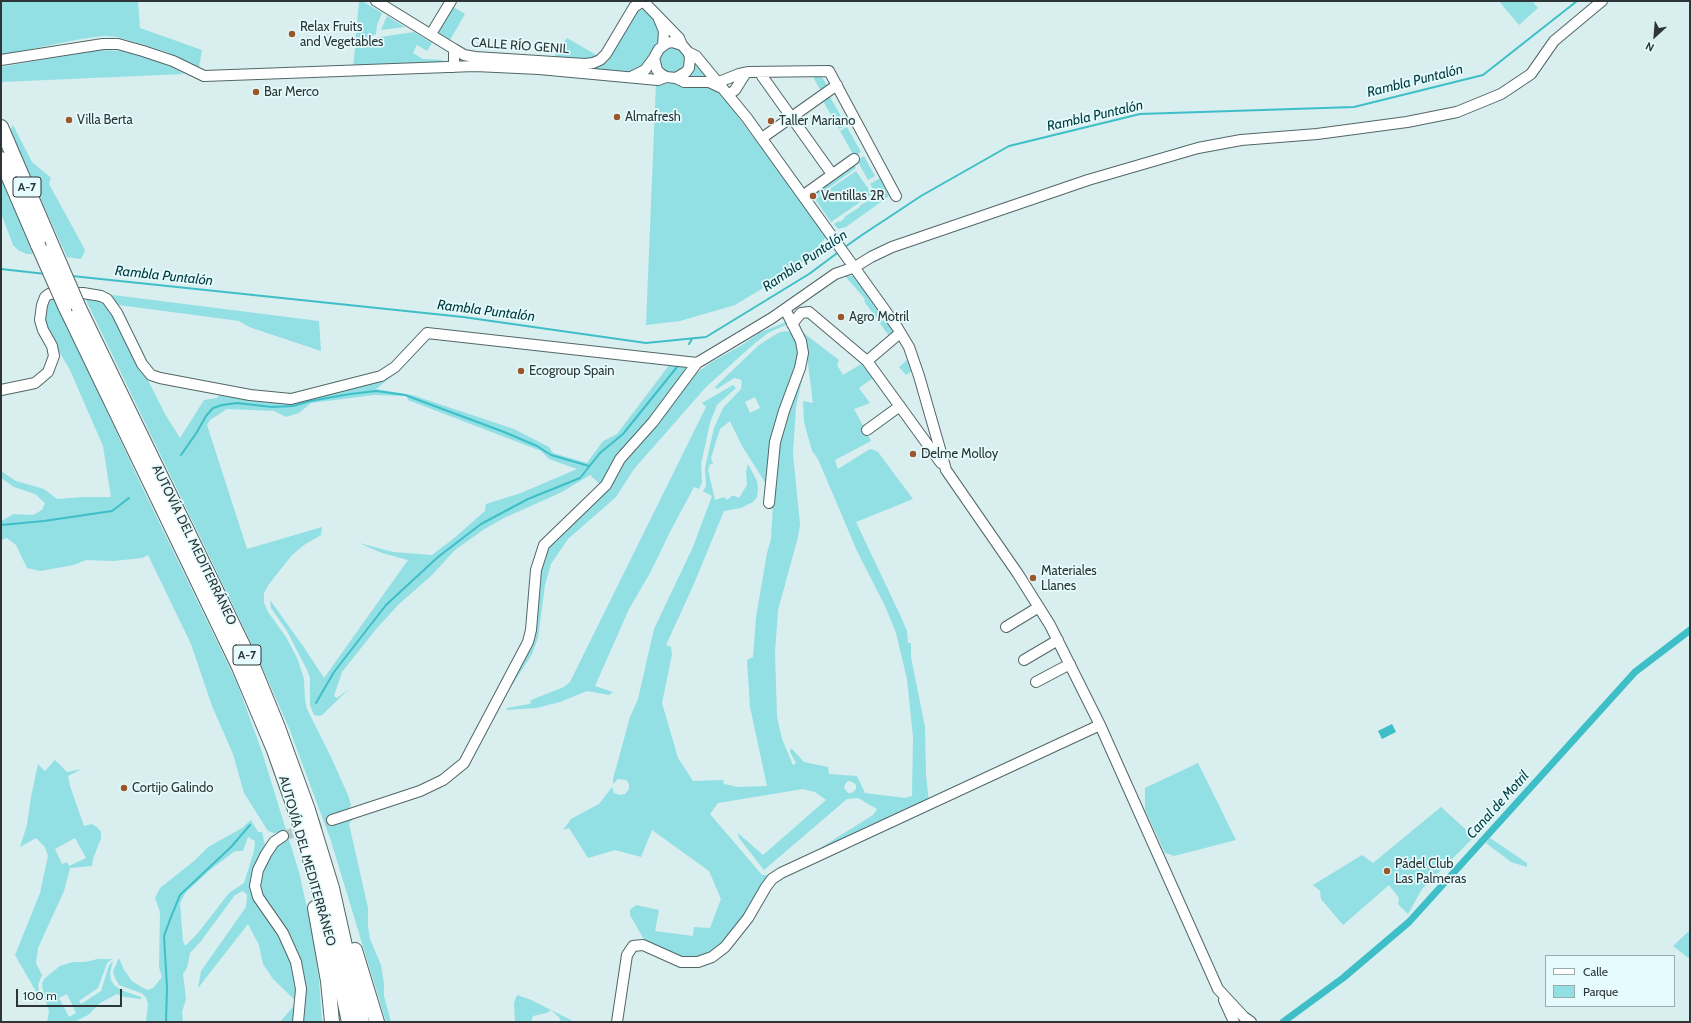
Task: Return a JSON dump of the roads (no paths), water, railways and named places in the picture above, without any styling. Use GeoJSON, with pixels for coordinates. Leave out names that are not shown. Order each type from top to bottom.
{"type":"FeatureCollection","features":[{"type":"Feature","properties":{"kind":"highway","name":"AUTOVÍA DEL MEDITERRÁNEO"},"geometry":{"type":"LineString","coordinates":[[1,127],[79,308],[252,664],[293,766],[332,888],[362,1022]]}},
{"type":"Feature","properties":{"kind":"highway","name":"AUTOVÍA DEL MEDITERRÁNEO"},"geometry":{"type":"LineString","coordinates":[[1,159],[65,306],[239,667],[274,750],[298,818],[324,910],[349,1022]]}},
{"type":"Feature","properties":{"kind":"highway"},"geometry":{"type":"LineString","coordinates":[[298,818],[298,837],[315,910],[328,981],[332,1022]]}},
{"type":"Feature","properties":{"kind":"highway"},"geometry":{"type":"LineString","coordinates":[[332,888],[345,916],[377,1022]]}},
{"type":"Feature","properties":{"kind":"street","name":"CALLE RÍO GENIL"},"geometry":{"type":"LineString","coordinates":[[376,1],[464,55],[585,68],[600,60],[606,54],[634,7],[643,1]]}},
{"type":"Feature","properties":{"kind":"street"},"geometry":{"type":"LineString","coordinates":[[431,34],[451,1]]}},
{"type":"Feature","properties":{"kind":"street"},"geometry":{"type":"LineString","coordinates":[[1,60],[103,44],[118,44],[173,61],[204,76],[454,67],[501,67],[585,68],[631,77],[658,80],[671,78],[686,72],[689,68],[690,57],[679,38],[643,1]]}},
{"type":"Feature","properties":{"kind":"street"},"geometry":{"type":"LineString","coordinates":[[332,820],[420,791],[443,780],[464,763],[528,642],[531,630],[536,570],[544,545],[606,485],[620,459],[653,422],[697,363],[785,309],[835,274],[892,246],[960,222],[1088,180],[1198,148],[1241,140],[1317,134],[1407,122],[1457,112],[1501,94],[1531,74],[1554,41],[1602,1]]}},
{"type":"Feature","properties":{"kind":"street"},"geometry":{"type":"LineString","coordinates":[[659,19],[664,31],[663,45]]}},
{"type":"Feature","properties":{"kind":"street"},"geometry":{"type":"LineString","coordinates":[[631,77],[645,70],[663,45],[672,42],[685,48],[696,56],[723,89],[762,138],[854,265],[909,348],[919,376],[946,470]]}},
{"type":"Feature","properties":{"kind":"street"},"geometry":{"type":"LineString","coordinates":[[454,49],[454,67]]}},
{"type":"Feature","properties":{"kind":"street"},"geometry":{"type":"LineString","coordinates":[[654,58],[657,70],[671,78],[684,82],[709,82],[723,89],[735,90],[747,73]]}},
{"type":"Feature","properties":{"kind":"street"},"geometry":{"type":"LineString","coordinates":[[723,89],[739,74],[829,71],[896,196]]}},
{"type":"Feature","properties":{"kind":"street"},"geometry":{"type":"LineString","coordinates":[[762,76],[832,174]]}},
{"type":"Feature","properties":{"kind":"street"},"geometry":{"type":"LineString","coordinates":[[762,138],[837,85]]}},
{"type":"Feature","properties":{"kind":"street"},"geometry":{"type":"LineString","coordinates":[[808,192],[854,159]]}},
{"type":"Feature","properties":{"kind":"street"},"geometry":{"type":"LineString","coordinates":[[1,390],[35,383],[48,372],[54,356],[52,346],[40,320],[42,305],[45,298],[49,294],[83,293],[101,296],[107,299],[117,313],[142,364],[151,375],[250,395],[291,398],[381,376],[395,367],[427,333],[697,363]]}},
{"type":"Feature","properties":{"kind":"street"},"geometry":{"type":"LineString","coordinates":[[769,503],[776,442],[784,411],[800,368],[803,353],[801,341],[785,309]]}},
{"type":"Feature","properties":{"kind":"street"},"geometry":{"type":"LineString","coordinates":[[792,324],[801,313],[809,312],[867,361],[946,470],[1039,607],[1058,640],[1100,725],[1234,1022]]}},
{"type":"Feature","properties":{"kind":"street"},"geometry":{"type":"LineString","coordinates":[[867,361],[900,333]]}},
{"type":"Feature","properties":{"kind":"street"},"geometry":{"type":"LineString","coordinates":[[867,430],[900,406]]}},
{"type":"Feature","properties":{"kind":"street"},"geometry":{"type":"LineString","coordinates":[[1006,627],[1039,607]]}},
{"type":"Feature","properties":{"kind":"street"},"geometry":{"type":"LineString","coordinates":[[1024,660],[1058,640]]}},
{"type":"Feature","properties":{"kind":"street"},"geometry":{"type":"LineString","coordinates":[[1036,682],[1070,664]]}},
{"type":"Feature","properties":{"kind":"street"},"geometry":{"type":"LineString","coordinates":[[617,1022],[627,955],[632,946],[644,946],[681,962],[698,962],[712,957],[725,947],[748,918],[766,887],[772,879],[781,872],[1100,725]]}},
{"type":"Feature","properties":{"kind":"street"},"geometry":{"type":"LineString","coordinates":[[283,836],[274,842],[266,854],[258,870],[255,886],[258,897],[283,933],[296,962],[301,988],[298,1022]]}},
{"type":"Feature","properties":{"kind":"street"},"geometry":{"type":"LineString","coordinates":[[1218,989],[1244,1017],[1251,1022]]}},
{"type":"Feature","properties":{"kind":"waterway","name":"Rambla Puntalón"},"geometry":{"type":"LineString","coordinates":[[845,247],[921,196],[1009,146],[1140,114],[1354,107],[1483,75],[1577,1]]}},
{"type":"Feature","properties":{"kind":"waterway","name":"Rambla Puntalón"},"geometry":{"type":"LineString","coordinates":[[72,276],[463,317],[646,343],[706,337],[809,274],[840,251]]}},
{"type":"Feature","properties":{"kind":"waterway","name":"Rambla Puntalón"},"geometry":{"type":"LineString","coordinates":[[1,269],[46,274]]}},
{"type":"Feature","properties":{"kind":"waterway","name":"Rambla Puntalón"},"geometry":{"type":"LineString","coordinates":[[689,344],[692,339]]}},
{"type":"Feature","properties":{"kind":"waterway"},"geometry":{"type":"LineString","coordinates":[[316,703],[334,672],[386,605],[438,557],[481,524],[528,499],[580,478],[600,453],[623,434],[677,367]]}},
{"type":"Feature","properties":{"kind":"waterway"},"geometry":{"type":"LineString","coordinates":[[181,455],[206,416],[213,408],[222,405],[237,403],[272,407],[293,406],[310,401],[376,391],[405,395],[504,432],[537,446],[551,455],[589,466]]}},
{"type":"Feature","properties":{"kind":"waterway"},"geometry":{"type":"LineString","coordinates":[[1,525],[44,521],[112,511],[129,498]]}},
{"type":"Feature","properties":{"kind":"waterway","name":"Canal de Motril"},"geometry":{"type":"LineString","coordinates":[[1283,1022],[1343,978],[1409,922],[1635,672],[1690,630]]}},
{"type":"Feature","properties":{"kind":"waterway"},"geometry":{"type":"LineString","coordinates":[[166,1022],[167,987],[164,936],[180,895],[231,847],[250,825]]}},
{"type":"Feature","properties":{"kind":"tunnel"},"geometry":{"type":"LineString","coordinates":[[283,836],[332,820]]}},
{"type":"Feature","properties":{"kind":"place","name":"Relax Fruits and Vegetables"},"geometry":{"type":"Point","coordinates":[292,34]}},
{"type":"Feature","properties":{"kind":"place","name":"Bar Merco"},"geometry":{"type":"Point","coordinates":[256,92]}},
{"type":"Feature","properties":{"kind":"place","name":"Almafresh"},"geometry":{"type":"Point","coordinates":[617,117]}},
{"type":"Feature","properties":{"kind":"place","name":"Villa Berta"},"geometry":{"type":"Point","coordinates":[69,120]}},
{"type":"Feature","properties":{"kind":"place","name":"Taller Mariano"},"geometry":{"type":"Point","coordinates":[771,121]}},
{"type":"Feature","properties":{"kind":"place","name":"Ventillas 2R"},"geometry":{"type":"Point","coordinates":[813,196]}},
{"type":"Feature","properties":{"kind":"place","name":"Agro Motril"},"geometry":{"type":"Point","coordinates":[841,317]}},
{"type":"Feature","properties":{"kind":"place","name":"Ecogroup Spain"},"geometry":{"type":"Point","coordinates":[521,371]}},
{"type":"Feature","properties":{"kind":"place","name":"Delme Molloy"},"geometry":{"type":"Point","coordinates":[913,454]}},
{"type":"Feature","properties":{"kind":"place","name":"Materiales Llanes"},"geometry":{"type":"Point","coordinates":[1033,578]}},
{"type":"Feature","properties":{"kind":"place","name":"Cortijo Galindo"},"geometry":{"type":"Point","coordinates":[124,788]}},
{"type":"Feature","properties":{"kind":"place","name":"Pádel Club Las Palmeras"},"geometry":{"type":"Point","coordinates":[1387,871]}}]}
